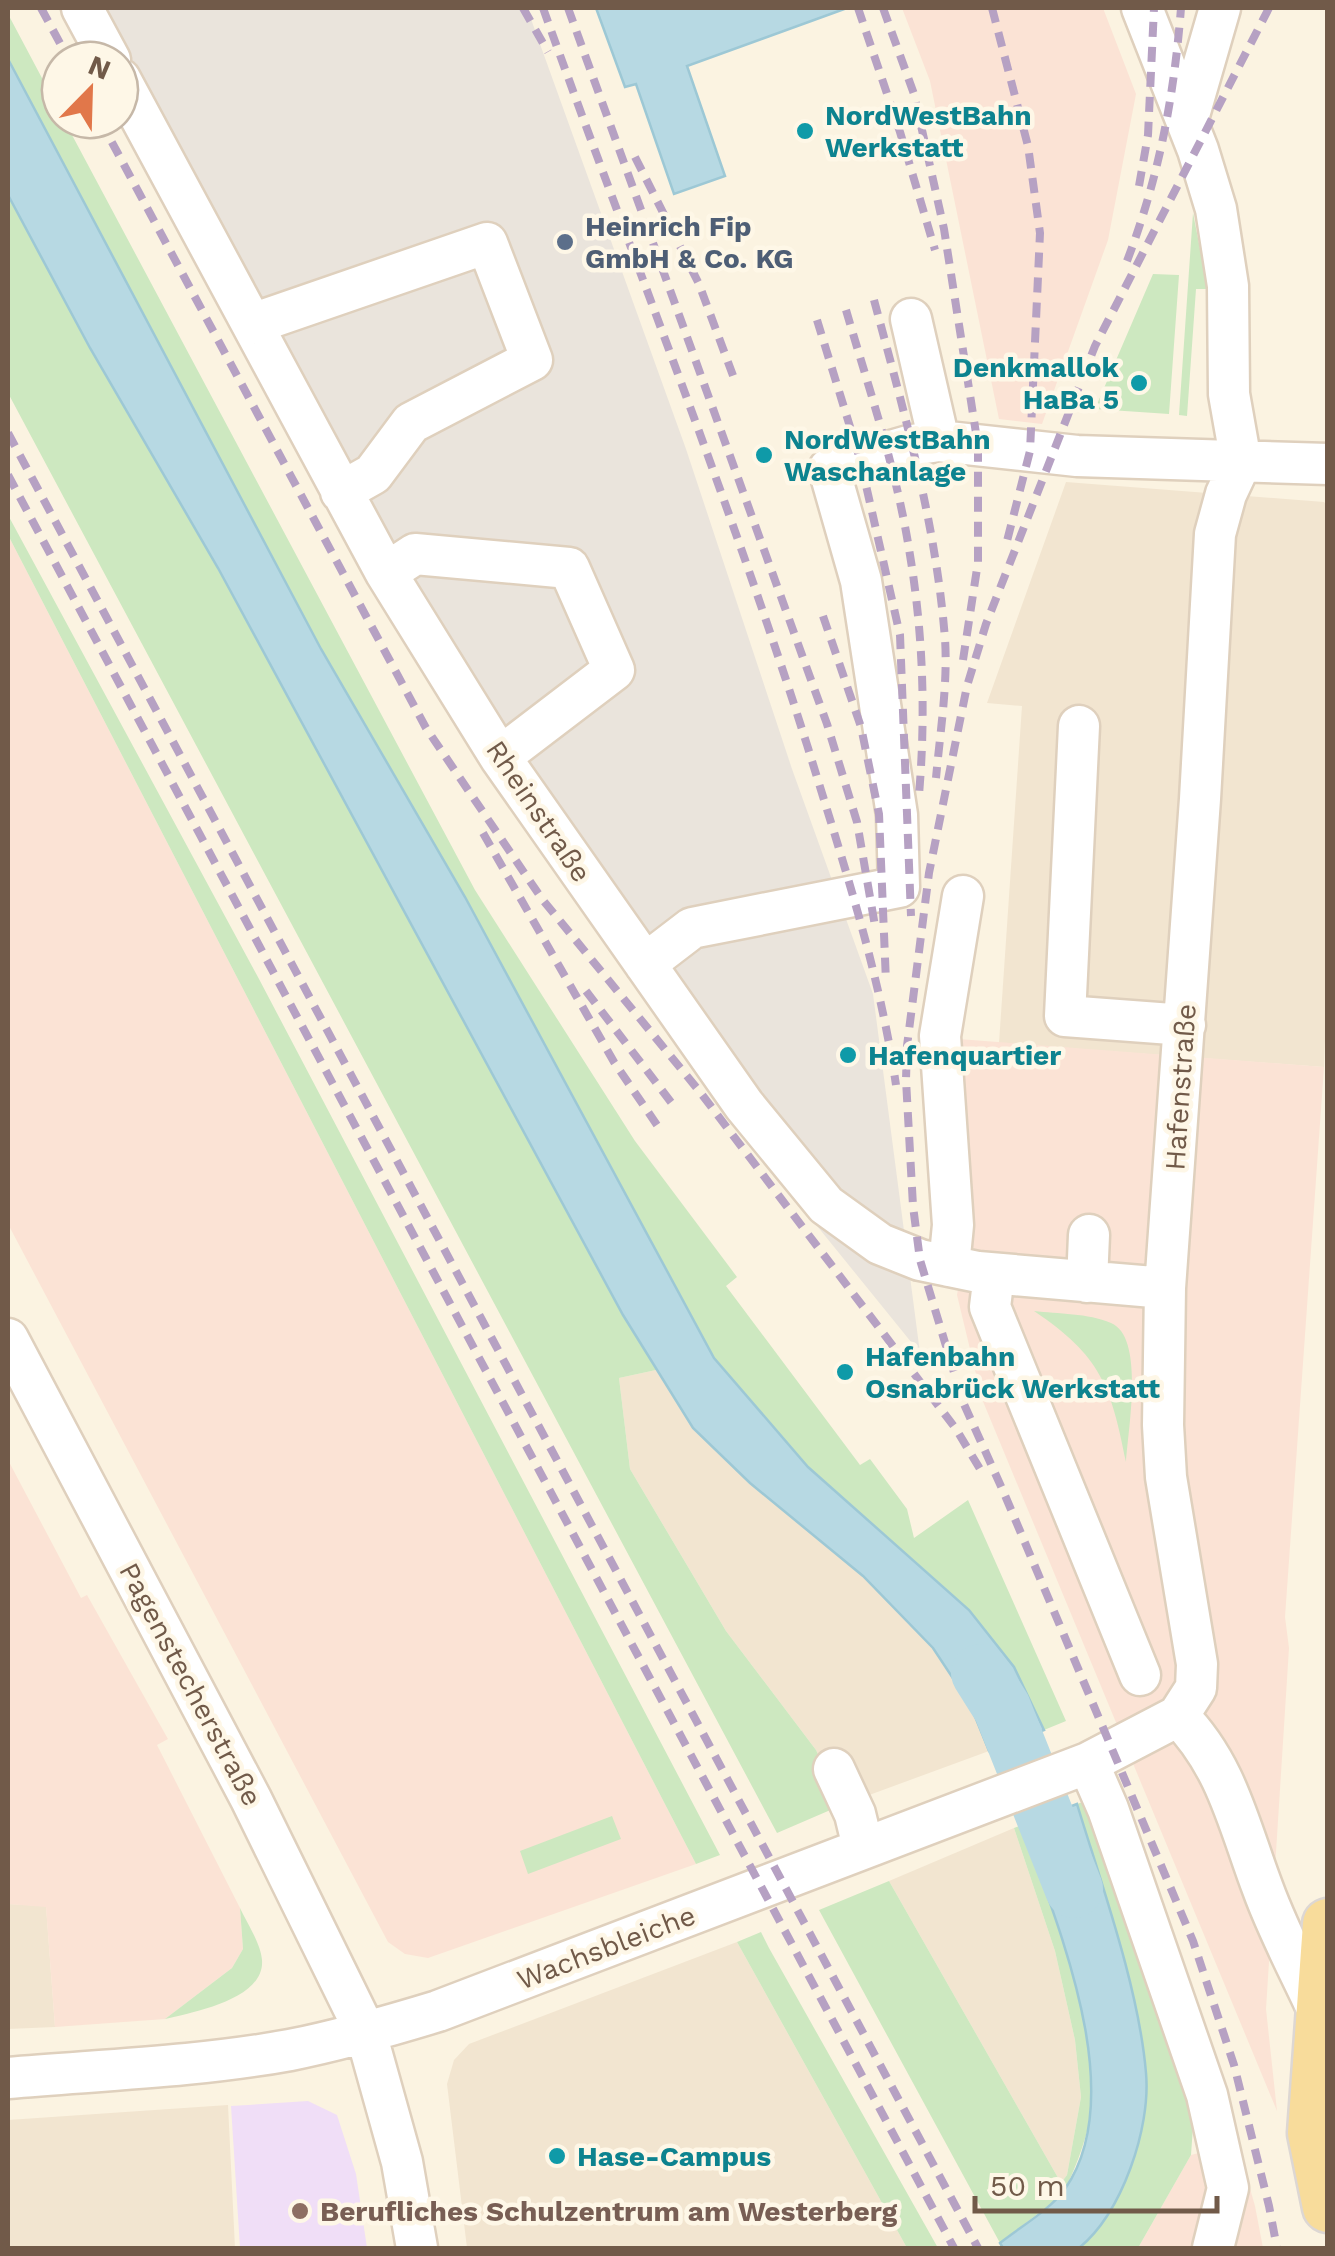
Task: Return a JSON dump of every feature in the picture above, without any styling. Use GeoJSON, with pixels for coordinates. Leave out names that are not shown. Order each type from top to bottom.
{"type":"FeatureCollection","features":[{"type":"Feature","properties":{"kind":"main road"},"geometry":{"type":"LineString","coordinates":[[1328,1924],[1325,2029],[1312,2133],[1328,2207]]}},
{"type":"Feature","properties":{"kind":"street"},"geometry":{"type":"LineString","coordinates":[[82,8],[99,40]]}},
{"type":"Feature","properties":{"kind":"street"},"geometry":{"type":"LineString","coordinates":[[1142,8],[1216,209],[1228,286],[1229,394],[1241,462]]}},
{"type":"Feature","properties":{"kind":"street"},"geometry":{"type":"LineString","coordinates":[[1187,122],[1220,8]]}},
{"type":"Feature","properties":{"kind":"street","name":"Rheinstraße"},"geometry":{"type":"LineString","coordinates":[[140,108],[214,217],[252,324],[386,573],[500,757],[744,1106],[826,1205],[880,1244],[920,1260],[994,1274],[1165,1288]]}},
{"type":"Feature","properties":{"kind":"street"},"geometry":{"type":"LineString","coordinates":[[252,324],[487,243],[532,360],[411,422],[373,474],[341,492]]}},
{"type":"Feature","properties":{"kind":"street"},"geometry":{"type":"LineString","coordinates":[[911,319],[939,442]]}},
{"type":"Feature","properties":{"kind":"street"},"geometry":{"type":"LineString","coordinates":[[645,964],[692,928],[899,887],[897,815],[861,581],[829,469],[912,445],[939,442],[1076,456],[1328,464]]}},
{"type":"Feature","properties":{"kind":"street","name":"Hafenstraße"},"geometry":{"type":"LineString","coordinates":[[1178,1716],[1196,1688],[1197,1664],[1166,1477],[1165,1288],[1215,534],[1226,494],[1241,462]]}},
{"type":"Feature","properties":{"kind":"street"},"geometry":{"type":"LineString","coordinates":[[386,573],[415,554],[569,568],[614,670],[500,757]]}},
{"type":"Feature","properties":{"kind":"street"},"geometry":{"type":"LineString","coordinates":[[1079,726],[1065,1016],[1185,1025]]}},
{"type":"Feature","properties":{"kind":"street"},"geometry":{"type":"LineString","coordinates":[[949,1266],[953,1225],[940,1036],[963,896]]}},
{"type":"Feature","properties":{"kind":"street"},"geometry":{"type":"LineString","coordinates":[[1087,1282],[1089,1235]]}},
{"type":"Feature","properties":{"kind":"street"},"geometry":{"type":"LineString","coordinates":[[994,1274],[990,1307],[1140,1675]]}},
{"type":"Feature","properties":{"kind":"street","name":"Pagenstecherstraße"},"geometry":{"type":"LineString","coordinates":[[8,1340],[252,1799],[366,2033],[402,2162],[417,2248]]}},
{"type":"Feature","properties":{"kind":"street"},"geometry":{"type":"LineString","coordinates":[[1178,1716],[1201,1739],[1220,1771],[1264,1894],[1325,2029]]}},
{"type":"Feature","properties":{"kind":"street","name":"Wachsbleiche"},"geometry":{"type":"LineString","coordinates":[[8,2078],[286,2050],[366,2033],[438,2011],[1081,1765],[1178,1716]]}},
{"type":"Feature","properties":{"kind":"street"},"geometry":{"type":"LineString","coordinates":[[1081,1765],[1108,1809],[1207,2095],[1228,2188],[1213,2248]]}},
{"type":"Feature","properties":{"kind":"street"},"geometry":{"type":"LineString","coordinates":[[834,1769],[855,1814],[863,1847]]}},
{"type":"Feature","properties":{"kind":"shaded area"},"geometry":{"type":"Polygon","coordinates":[[[60,8],[527,8],[686,449],[792,769],[873,994],[920,1353],[732,1121],[453,723],[390,620],[131,140],[140,140],[140,40],[77,40],[60,8]]]}},
{"type":"Feature","properties":{"kind":"shaded area"},"geometry":{"type":"Polygon","coordinates":[[[902,8],[1103,8],[1136,94],[1108,240],[1042,424],[999,419],[930,81],[902,8]]]}},
{"type":"Feature","properties":{"kind":"shaded area"},"geometry":{"type":"Polygon","coordinates":[[[1066,482],[1324,502],[1328,507],[1328,961],[1324,1067],[999,1043],[1022,706],[987,703],[1066,482]]]}},
{"type":"Feature","properties":{"kind":"shaded area"},"geometry":{"type":"Polygon","coordinates":[[[8,535],[696,1864],[428,1958],[405,1954],[388,1942],[8,1224],[8,535]]]}},
{"type":"Feature","properties":{"kind":"shaded area"},"geometry":{"type":"Polygon","coordinates":[[[958,1039],[1324,1067],[1285,1617],[1289,1648],[1266,2009],[1277,2111],[982,1399],[957,1295],[969,1228],[958,1039]]]}},
{"type":"Feature","properties":{"kind":"shaded area"},"geometry":{"type":"Polygon","coordinates":[[[656,1370],[693,1429],[750,1483],[863,1576],[933,1648],[970,1704],[989,1751],[842,1805],[816,1750],[726,1631],[630,1469],[619,1378],[656,1370]]]}},
{"type":"Feature","properties":{"kind":"shaded area"},"geometry":{"type":"Polygon","coordinates":[[[8,1460],[81,1598],[87,1595],[168,1739],[157,1745],[240,1908],[243,1949],[232,1968],[165,2019],[55,2027],[46,1907],[8,1904],[8,1460]]]}},
{"type":"Feature","properties":{"kind":"shaded area"},"geometry":{"type":"Polygon","coordinates":[[[1014,1828],[1055,1951],[1075,2040],[1081,2097],[1067,2175],[1061,2183],[889,1881],[1014,1828]]]}},
{"type":"Feature","properties":{"kind":"shaded area"},"geometry":{"type":"Polygon","coordinates":[[[8,1904],[46,1906],[55,2027],[8,2029],[8,1904]]]}},
{"type":"Feature","properties":{"kind":"shaded area"},"geometry":{"type":"Polygon","coordinates":[[[737,1942],[907,2248],[467,2248],[447,2084],[454,2060],[469,2044],[737,1942]]]}},
{"type":"Feature","properties":{"kind":"shaded area","name":"Berufliches Schulzentrum am Westerberg"},"geometry":{"type":"Polygon","coordinates":[[[308,2101],[337,2115],[356,2174],[367,2248],[240,2248],[231,2106],[308,2101]]]}},
{"type":"Feature","properties":{"kind":"shaded area"},"geometry":{"type":"Polygon","coordinates":[[[228,2105],[235,2248],[8,2248],[8,2120],[228,2105]]]}},
{"type":"Feature","properties":{"kind":"shaded area"},"geometry":{"type":"Polygon","coordinates":[[[1237,2143],[1263,2248],[1138,2248],[1191,2155],[1237,2143]]]}},
{"type":"Feature","properties":{"kind":"green space"},"geometry":{"type":"Polygon","coordinates":[[[8,14],[40,74],[40,140],[75,140],[475,890],[635,1141],[737,1277],[726,1286],[860,1465],[870,1459],[907,1509],[914,1538],[968,1500],[1066,1721],[1044,1730],[1014,1667],[969,1610],[808,1467],[714,1358],[692,1321],[656,1370],[619,1378],[630,1469],[726,1631],[816,1750],[842,1805],[777,1833],[8,393],[8,14]]]}},
{"type":"Feature","properties":{"kind":"green space"},"geometry":{"type":"Polygon","coordinates":[[[1193,213],[1208,289],[1196,289],[1187,416],[1179,415],[1193,213]]]}},
{"type":"Feature","properties":{"kind":"green space"},"geometry":{"type":"Polygon","coordinates":[[[1153,274],[1179,275],[1169,414],[1095,409],[1153,274]]]}},
{"type":"Feature","properties":{"kind":"green space"},"geometry":{"type":"Polygon","coordinates":[[[8,515],[259,979],[720,1855],[696,1864],[8,535],[8,515]]]}},
{"type":"Feature","properties":{"kind":"green space"},"geometry":{"type":"Polygon","coordinates":[[[1034,1311],[1093,1317],[1111,1323],[1121,1332],[1128,1346],[1132,1385],[1126,1462],[1115,1413],[1100,1375],[1075,1343],[1034,1311]]]}},
{"type":"Feature","properties":{"kind":"green space"},"geometry":{"type":"Polygon","coordinates":[[[1092,1799],[1195,2098],[1191,2155],[1138,2248],[1042,2248],[1040,2212],[1000,2243],[819,1910],[889,1881],[1061,2183],[1067,2175],[1081,2097],[1075,2040],[1055,1951],[1014,1828],[1022,1825],[1058,1925],[1089,2037],[1093,2101],[1082,2147],[1065,2190],[1086,2241],[1107,1906],[1077,1804],[1092,1799]]]}},
{"type":"Feature","properties":{"kind":"green space"},"geometry":{"type":"Polygon","coordinates":[[[612,1816],[621,1839],[528,1874],[520,1851],[612,1816]]]}},
{"type":"Feature","properties":{"kind":"green space"},"geometry":{"type":"Polygon","coordinates":[[[240,1908],[262,1960],[252,1985],[226,2002],[165,2019],[232,1968],[243,1949],[240,1908]]]}},
{"type":"Feature","properties":{"kind":"green space"},"geometry":{"type":"Polygon","coordinates":[[[761,1932],[938,2248],[907,2248],[737,1942],[761,1932]]]}},
{"type":"Feature","properties":{"kind":"water"},"geometry":{"type":"Polygon","coordinates":[[[596,8],[847,8],[687,66],[725,176],[674,194],[636,84],[625,87],[596,8]]]}},
{"type":"Feature","properties":{"kind":"water"},"geometry":{"type":"Polygon","coordinates":[[[8,59],[40,119],[40,140],[51,140],[321,649],[465,897],[714,1358],[808,1467],[969,1610],[1014,1667],[1044,1730],[989,1751],[970,1704],[933,1648],[863,1576],[750,1483],[693,1428],[623,1315],[218,568],[90,348],[8,195],[8,59]]]}},
{"type":"Feature","properties":{"kind":"water"},"geometry":{"type":"Polygon","coordinates":[[[1077,1804],[1136,2007],[1146,2073],[1144,2119],[1120,2192],[1108,2214],[1079,2248],[1003,2248],[1000,2243],[1065,2189],[1083,2150],[1091,2106],[1081,2008],[1022,1825],[1077,1804]]]}},
{"type":"Feature","properties":{"kind":"waterway"},"geometry":{"type":"LineString","coordinates":[[980,1673],[1002,1708],[1074,1889]]}},
{"type":"Feature","properties":{"kind":"railway"},"geometry":{"type":"LineString","coordinates":[[41,8],[58,40]]}},
{"type":"Feature","properties":{"kind":"railway"},"geometry":{"type":"LineString","coordinates":[[523,8],[548,52]]}},
{"type":"Feature","properties":{"kind":"railway"},"geometry":{"type":"LineString","coordinates":[[543,8],[778,655],[858,915],[880,999],[896,1085]]}},
{"type":"Feature","properties":{"kind":"railway"},"geometry":{"type":"LineString","coordinates":[[568,8],[827,724],[857,822],[875,926]]}},
{"type":"Feature","properties":{"kind":"railway"},"geometry":{"type":"LineString","coordinates":[[858,8],[935,250]]}},
{"type":"Feature","properties":{"kind":"railway"},"geometry":{"type":"LineString","coordinates":[[883,8],[914,94],[944,229],[978,446],[978,562],[963,660]]}},
{"type":"Feature","properties":{"kind":"railway"},"geometry":{"type":"LineString","coordinates":[[992,8],[1028,146],[1040,233],[1030,451],[1007,541]]}},
{"type":"Feature","properties":{"kind":"railway"},"geometry":{"type":"LineString","coordinates":[[1139,186],[1148,135],[1154,8]]}},
{"type":"Feature","properties":{"kind":"railway"},"geometry":{"type":"LineString","coordinates":[[1127,261],[1148,199],[1163,136],[1181,8]]}},
{"type":"Feature","properties":{"kind":"railway"},"geometry":{"type":"LineString","coordinates":[[1269,8],[1095,346],[986,624],[967,686],[929,873],[906,1080],[920,1260],[963,1402],[1193,1941],[1234,2065],[1277,2248]]}},
{"type":"Feature","properties":{"kind":"railway"},"geometry":{"type":"LineString","coordinates":[[111,140],[426,728],[542,899],[700,1092],[956,1429],[980,1469]]}},
{"type":"Feature","properties":{"kind":"railway"},"geometry":{"type":"LineString","coordinates":[[635,157],[699,284],[735,381]]}},
{"type":"Feature","properties":{"kind":"railway"},"geometry":{"type":"LineString","coordinates":[[874,300],[917,468],[941,596],[945,673],[936,778]]}},
{"type":"Feature","properties":{"kind":"railway"},"geometry":{"type":"LineString","coordinates":[[846,310],[889,459],[914,580],[922,672],[919,795]]}},
{"type":"Feature","properties":{"kind":"railway"},"geometry":{"type":"LineString","coordinates":[[817,320],[860,459],[900,635],[911,916]]}},
{"type":"Feature","properties":{"kind":"railway"},"geometry":{"type":"LineString","coordinates":[[8,433],[978,2248]]}},
{"type":"Feature","properties":{"kind":"railway"},"geometry":{"type":"LineString","coordinates":[[8,475],[954,2248]]}},
{"type":"Feature","properties":{"kind":"railway"},"geometry":{"type":"LineString","coordinates":[[823,616],[861,727],[879,814],[886,982]]}},
{"type":"Feature","properties":{"kind":"railway"},"geometry":{"type":"LineString","coordinates":[[483,833],[614,1062],[657,1125]]}},
{"type":"Feature","properties":{"kind":"railway"},"geometry":{"type":"LineString","coordinates":[[586,991],[677,1110]]}},
{"type":"Feature","properties":{"kind":"place","name":"NordWestBahn Werkstatt"},"geometry":{"type":"Point","coordinates":[805,131]}},
{"type":"Feature","properties":{"kind":"place","name":"Heinrich Fip GmbH & Co. KG"},"geometry":{"type":"Point","coordinates":[565,242]}},
{"type":"Feature","properties":{"kind":"place","name":"Denkmallok HaBa 5"},"geometry":{"type":"Point","coordinates":[1139,383]}},
{"type":"Feature","properties":{"kind":"place","name":"NordWestBahn Waschanlage"},"geometry":{"type":"Point","coordinates":[764,455]}},
{"type":"Feature","properties":{"kind":"place","name":"Hafenquartier"},"geometry":{"type":"Point","coordinates":[848,1055]}},
{"type":"Feature","properties":{"kind":"place","name":"Hafenbahn Osnabrück Werkstatt"},"geometry":{"type":"Point","coordinates":[845,1372]}},
{"type":"Feature","properties":{"kind":"place","name":"Hase-Campus"},"geometry":{"type":"Point","coordinates":[557,2156]}},
{"type":"Feature","properties":{"kind":"place","name":"Berufliches Schulzentrum am Westerberg"},"geometry":{"type":"Point","coordinates":[300,2211]}}]}
